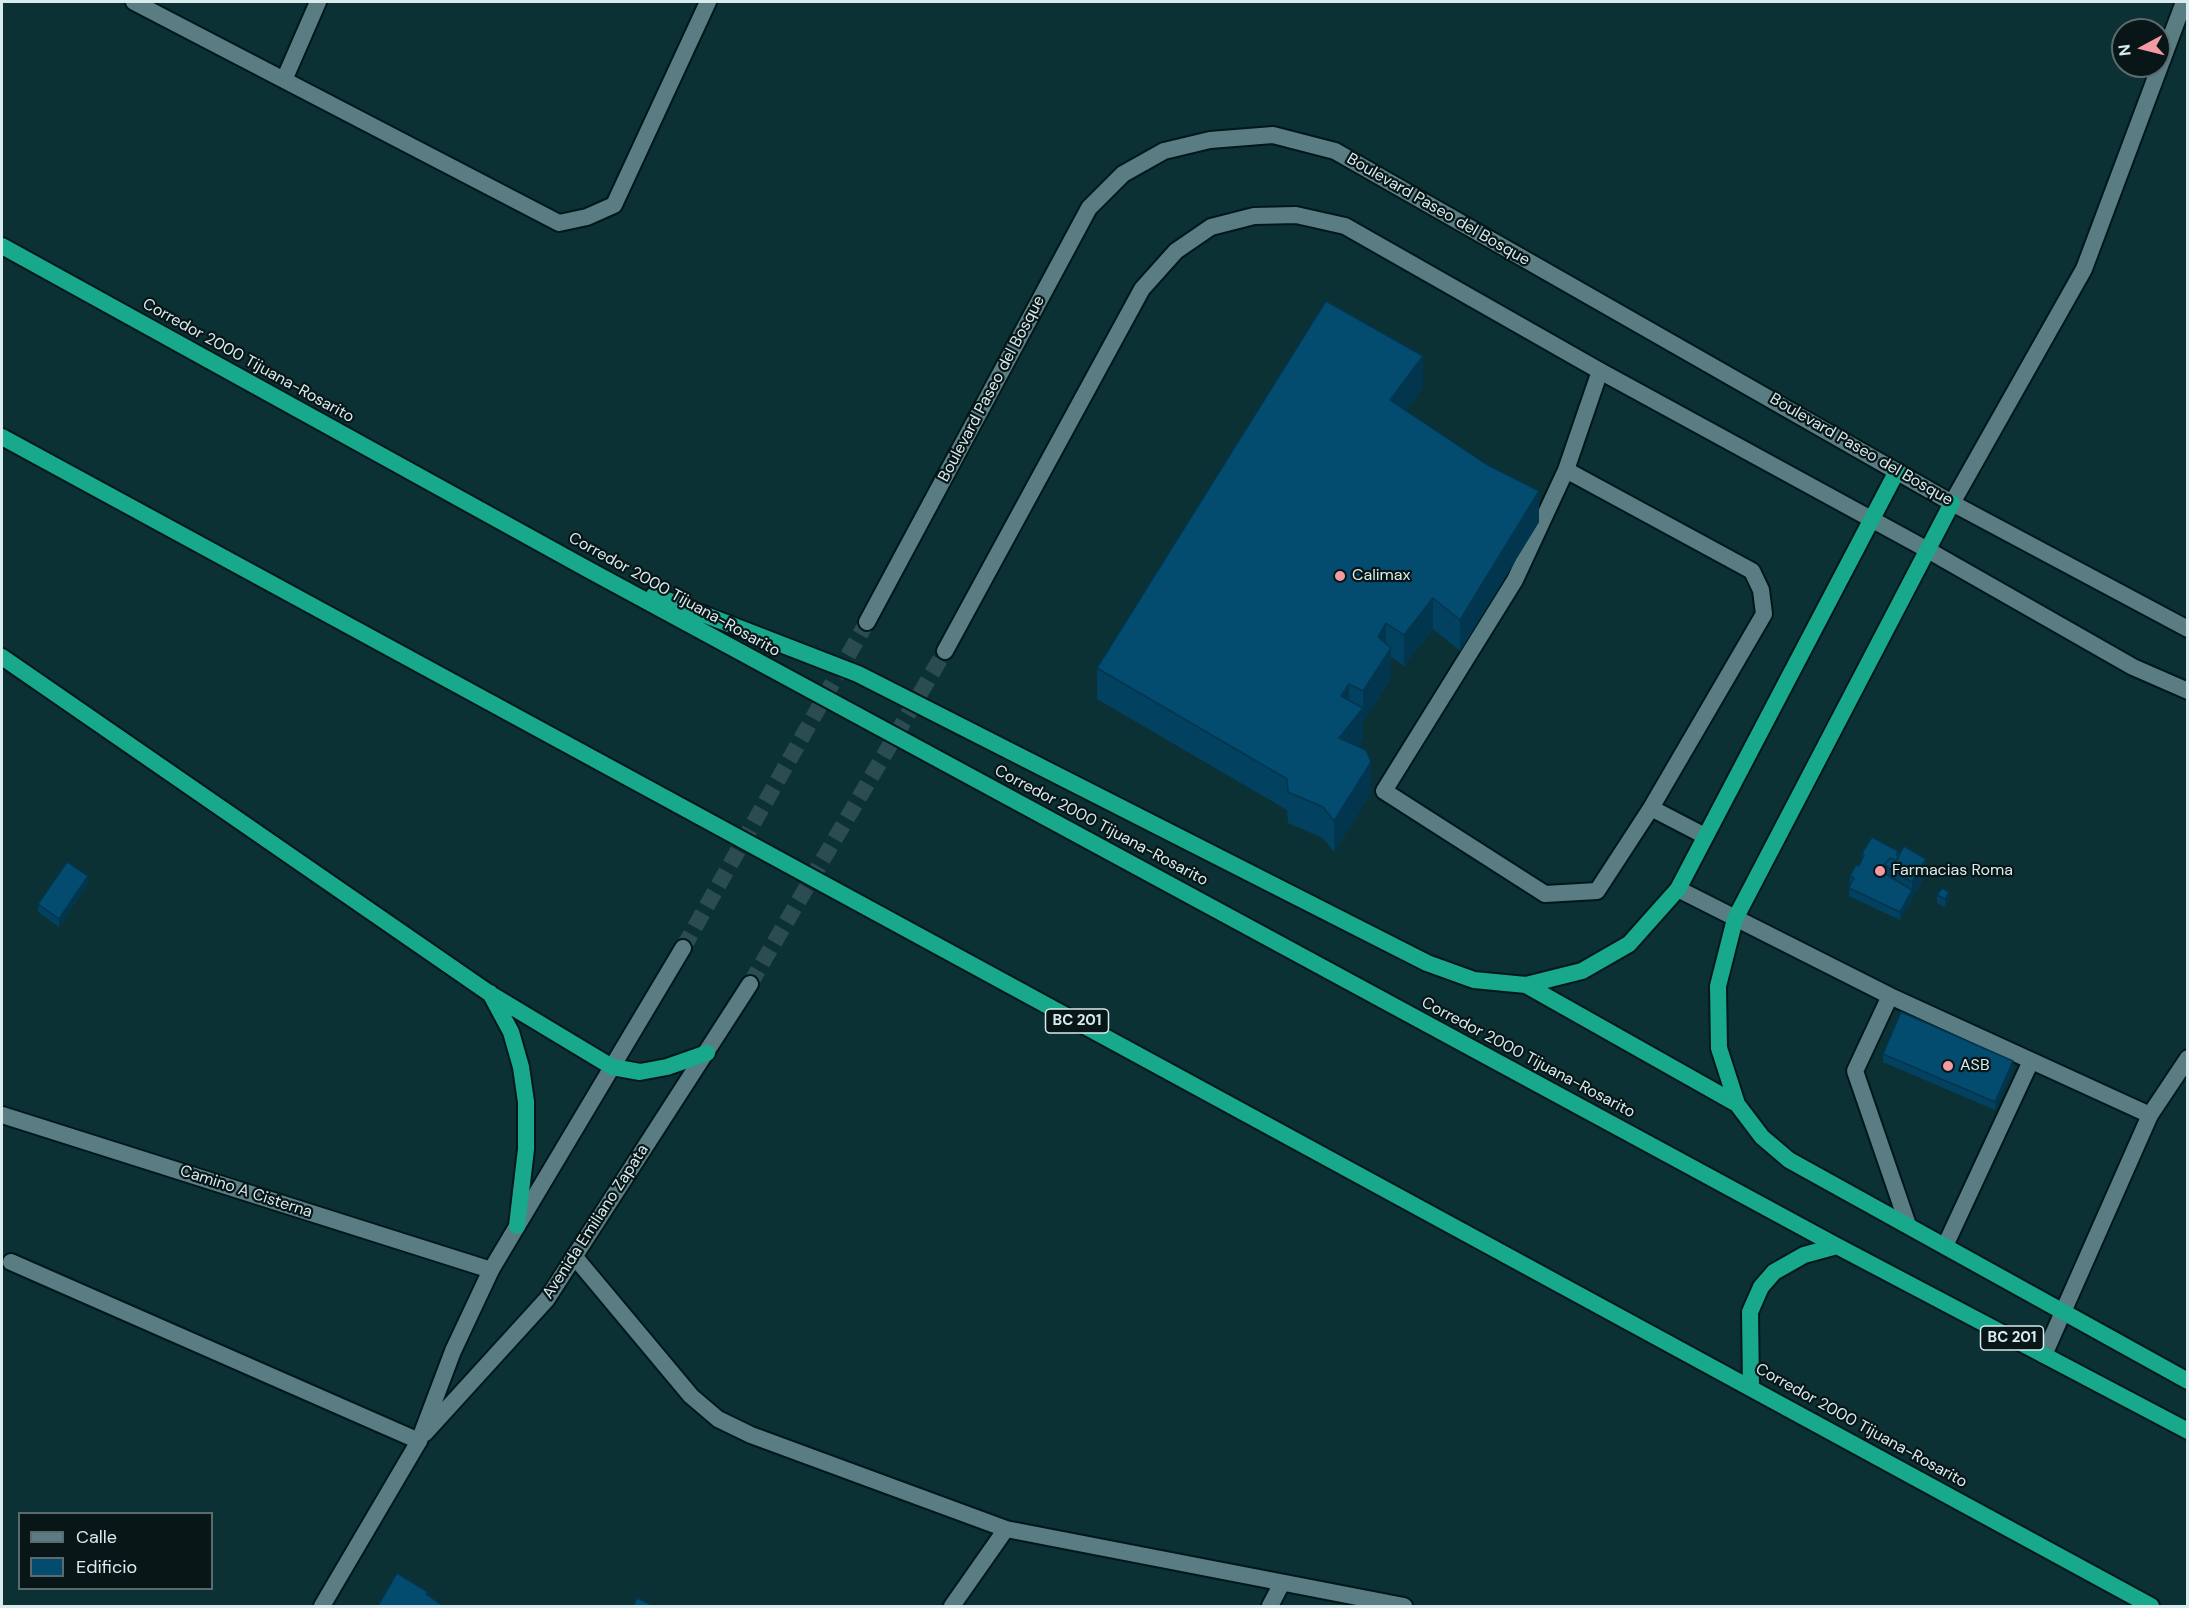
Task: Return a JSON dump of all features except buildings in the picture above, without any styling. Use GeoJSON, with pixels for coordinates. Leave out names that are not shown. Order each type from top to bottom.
{"type":"FeatureCollection","features":[{"type":"Feature","properties":{"kind":"highway","name":"Corredor 2000 Tijuana-Rosarito"},"geometry":{"type":"LineString","coordinates":[[2,246],[589,570],[1837,1245],[2187,1431]]}},
{"type":"Feature","properties":{"kind":"highway","name":"Corredor 2000 Tijuana-Rosarito"},"geometry":{"type":"LineString","coordinates":[[2,437],[2151,1606]]}},
{"type":"Feature","properties":{"kind":"highway"},"geometry":{"type":"LineString","coordinates":[[589,570],[858,674],[1426,963],[1474,980],[1526,985],[1582,972],[1629,944],[1677,889],[1898,471]]}},
{"type":"Feature","properties":{"kind":"highway"},"geometry":{"type":"LineString","coordinates":[[1952,503],[1735,919],[1718,986],[1719,1048],[1737,1104],[1762,1137],[1789,1160],[2187,1381]]}},
{"type":"Feature","properties":{"kind":"highway"},"geometry":{"type":"LineString","coordinates":[[2,657],[489,993],[612,1067],[640,1072],[667,1067],[707,1053]]}},
{"type":"Feature","properties":{"kind":"highway"},"geometry":{"type":"LineString","coordinates":[[1526,985],[1737,1104]]}},
{"type":"Feature","properties":{"kind":"highway"},"geometry":{"type":"LineString","coordinates":[[489,993],[511,1032],[521,1067],[526,1102],[526,1149],[517,1226]]}},
{"type":"Feature","properties":{"kind":"highway"},"geometry":{"type":"LineString","coordinates":[[1751,1387],[1750,1312],[1761,1287],[1774,1272],[1794,1261],[1837,1245]]}},
{"type":"Feature","properties":{"kind":"main road"},"geometry":{"type":"LineString","coordinates":[[134,2],[559,223],[578,219],[614,205],[708,2]]}},
{"type":"Feature","properties":{"kind":"main road"},"geometry":{"type":"LineString","coordinates":[[284,80],[318,2]]}},
{"type":"Feature","properties":{"kind":"main road"},"geometry":{"type":"LineString","coordinates":[[1952,503],[2084,269],[2184,2]]}},
{"type":"Feature","properties":{"kind":"main road","name":"Boulevard Paseo del Bosque"},"geometry":{"type":"LineString","coordinates":[[867,622],[1089,208],[1123,174],[1164,151],[1210,140],[1273,135],[1335,151],[1952,503],[2187,629]]}},
{"type":"Feature","properties":{"kind":"main road"},"geometry":{"type":"LineString","coordinates":[[945,651],[1142,289],[1176,251],[1211,227],[1254,216],[1296,215],[1345,226],[1600,371],[1872,519],[2133,666],[2187,691]]}},
{"type":"Feature","properties":{"kind":"main road"},"geometry":{"type":"LineString","coordinates":[[1566,470],[1752,571],[1761,590],[1764,614],[1651,808],[1597,891],[1545,894],[1384,791],[1515,580],[1566,470],[1600,371]]}},
{"type":"Feature","properties":{"kind":"main road"},"geometry":{"type":"LineString","coordinates":[[1651,808],[1705,836]]}},
{"type":"Feature","properties":{"kind":"main road"},"geometry":{"type":"LineString","coordinates":[[1677,889],[1890,996],[2151,1115]]}},
{"type":"Feature","properties":{"kind":"main road","name":"Avenida Emiliano Zapata"},"geometry":{"type":"LineString","coordinates":[[322,1606],[419,1441],[453,1351],[491,1270],[682,948]]}},
{"type":"Feature","properties":{"kind":"main road","name":"Avenida Emiliano Zapata"},"geometry":{"type":"LineString","coordinates":[[419,1441],[547,1299],[750,984]]}},
{"type":"Feature","properties":{"kind":"main road"},"geometry":{"type":"LineString","coordinates":[[1890,996],[1855,1071],[1908,1225]]}},
{"type":"Feature","properties":{"kind":"main road"},"geometry":{"type":"LineString","coordinates":[[2044,1355],[2151,1115],[2187,1058]]}},
{"type":"Feature","properties":{"kind":"main road"},"geometry":{"type":"LineString","coordinates":[[1945,1246],[2031,1060]]}},
{"type":"Feature","properties":{"kind":"main road","name":"Camino A Cisterna"},"geometry":{"type":"LineString","coordinates":[[2,1115],[491,1270]]}},
{"type":"Feature","properties":{"kind":"main road"},"geometry":{"type":"LineString","coordinates":[[574,1256],[691,1396],[718,1419],[751,1435],[1006,1529],[1404,1606]]}},
{"type":"Feature","properties":{"kind":"main road"},"geometry":{"type":"LineString","coordinates":[[11,1262],[419,1441]]}},
{"type":"Feature","properties":{"kind":"main road"},"geometry":{"type":"LineString","coordinates":[[952,1606],[1006,1529]]}},
{"type":"Feature","properties":{"kind":"main road"},"geometry":{"type":"LineString","coordinates":[[1270,1606],[1282,1583]]}},
{"type":"Feature","properties":{"kind":"tunnel"},"geometry":{"type":"LineString","coordinates":[[683,948],[867,622]]}},
{"type":"Feature","properties":{"kind":"tunnel"},"geometry":{"type":"LineString","coordinates":[[750,984],[945,651]]}},
{"type":"Feature","properties":{"kind":"place","name":"Calimax"},"geometry":{"type":"Point","coordinates":[1340,576]}},
{"type":"Feature","properties":{"kind":"place","name":"Farmacias Roma"},"geometry":{"type":"Point","coordinates":[1880,871]}},
{"type":"Feature","properties":{"kind":"place","name":"ASB"},"geometry":{"type":"Point","coordinates":[1948,1066]}}]}
